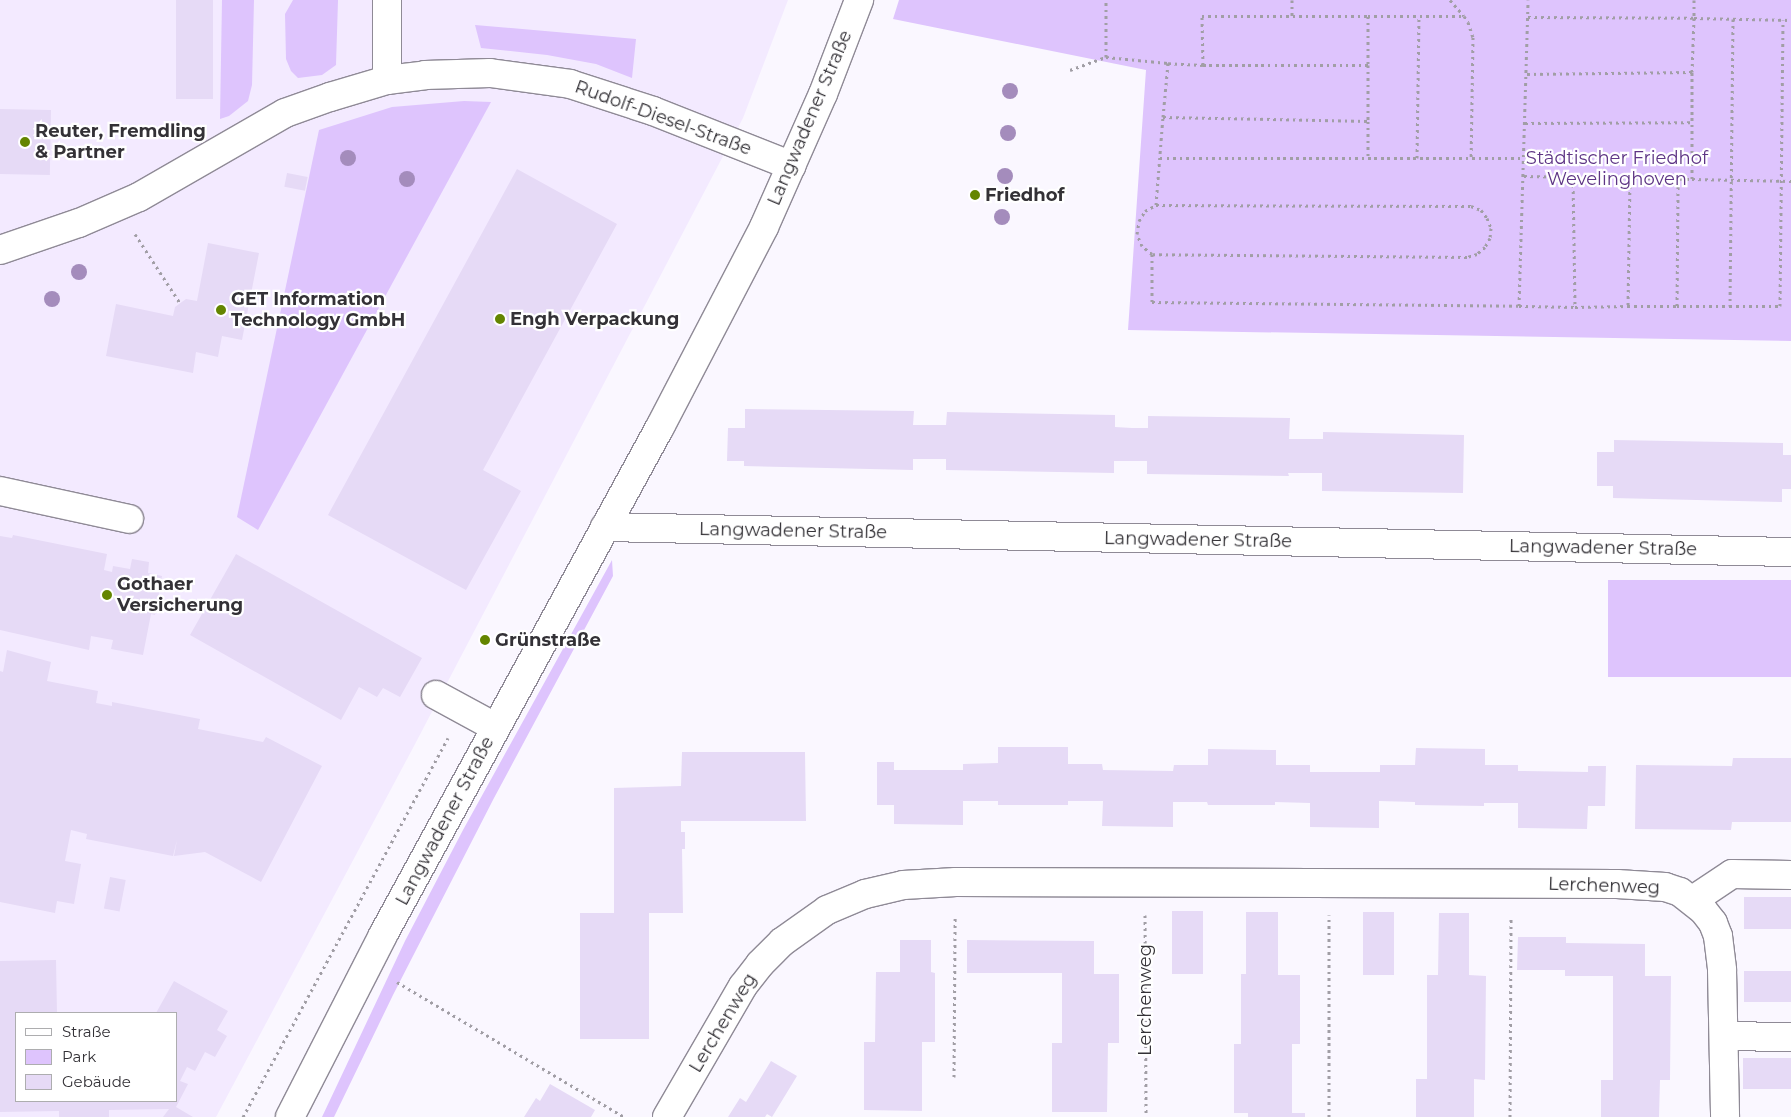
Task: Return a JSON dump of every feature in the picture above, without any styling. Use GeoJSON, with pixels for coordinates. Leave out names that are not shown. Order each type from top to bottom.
{"type":"FeatureCollection","features":[{"type":"Feature","properties":{"kind":"street"},"geometry":{"type":"LineString","coordinates":[[387,80],[388,0]]}},
{"type":"Feature","properties":{"kind":"street","name":"Langwadener Straße"},"geometry":{"type":"LineString","coordinates":[[290,1117],[368,964],[495,727],[605,528],[764,227],[836,63],[858,0]]}},
{"type":"Feature","properties":{"kind":"street","name":"Rudolf-Diesel-Straße"},"geometry":{"type":"LineString","coordinates":[[0,250],[118,208],[139,198],[285,114],[322,99],[387,80],[425,75],[490,73],[570,84],[653,111],[792,166]]}},
{"type":"Feature","properties":{"kind":"street"},"geometry":{"type":"LineString","coordinates":[[0,491],[129,519]]}},
{"type":"Feature","properties":{"kind":"street","name":"Langwadener Straße"},"geometry":{"type":"LineString","coordinates":[[605,528],[1791,552]]}},
{"type":"Feature","properties":{"kind":"street"},"geometry":{"type":"LineString","coordinates":[[436,695],[495,727]]}},
{"type":"Feature","properties":{"kind":"street"},"geometry":{"type":"LineString","coordinates":[[1693,900],[1732,874],[1791,874]]}},
{"type":"Feature","properties":{"kind":"street","name":"Lerchenweg"},"geometry":{"type":"LineString","coordinates":[[667,1117],[743,986],[760,964],[795,931],[827,910],[865,894],[902,885],[956,882],[1647,885],[1672,889],[1693,900],[1713,923],[1721,951],[1725,1117]]}},
{"type":"Feature","properties":{"kind":"street"},"geometry":{"type":"LineString","coordinates":[[1724,1036],[1791,1037]]}},
{"type":"Feature","properties":{"kind":"path"},"geometry":{"type":"LineString","coordinates":[[1106,0],[1106,57]]}},
{"type":"Feature","properties":{"kind":"path"},"geometry":{"type":"LineString","coordinates":[[1292,0],[1292,16]]}},
{"type":"Feature","properties":{"kind":"path"},"geometry":{"type":"LineString","coordinates":[[1450,0],[1471,26],[1473,37],[1471,159]]}},
{"type":"Feature","properties":{"kind":"path"},"geometry":{"type":"LineString","coordinates":[[1519,306],[1528,0]]}},
{"type":"Feature","properties":{"kind":"path"},"geometry":{"type":"LineString","coordinates":[[1692,179],[1694,0]]}},
{"type":"Feature","properties":{"kind":"path"},"geometry":{"type":"LineString","coordinates":[[1203,65],[1202,16],[1464,16]]}},
{"type":"Feature","properties":{"kind":"path"},"geometry":{"type":"LineString","coordinates":[[1368,16],[1368,158]]}},
{"type":"Feature","properties":{"kind":"path"},"geometry":{"type":"LineString","coordinates":[[1417,158],[1419,16]]}},
{"type":"Feature","properties":{"kind":"path"},"geometry":{"type":"LineString","coordinates":[[1528,17],[1791,20]]}},
{"type":"Feature","properties":{"kind":"path"},"geometry":{"type":"LineString","coordinates":[[1730,306],[1733,19]]}},
{"type":"Feature","properties":{"kind":"path"},"geometry":{"type":"LineString","coordinates":[[1152,254],[1152,302],[1575,307],[1780,306],[1783,20]]}},
{"type":"Feature","properties":{"kind":"path"},"geometry":{"type":"LineString","coordinates":[[1070,70],[1106,57],[1203,65],[1368,65]]}},
{"type":"Feature","properties":{"kind":"path"},"geometry":{"type":"LineString","coordinates":[[1156,205],[1168,63]]}},
{"type":"Feature","properties":{"kind":"path"},"geometry":{"type":"LineString","coordinates":[[1526,74],[1692,72]]}},
{"type":"Feature","properties":{"kind":"path"},"geometry":{"type":"LineString","coordinates":[[1163,117],[1368,121]]}},
{"type":"Feature","properties":{"kind":"path"},"geometry":{"type":"LineString","coordinates":[[1525,122],[1692,122]]}},
{"type":"Feature","properties":{"kind":"path"},"geometry":{"type":"LineString","coordinates":[[1160,158],[1524,158]]}},
{"type":"Feature","properties":{"kind":"path"},"geometry":{"type":"LineString","coordinates":[[1524,176],[1791,181]]}},
{"type":"Feature","properties":{"kind":"path"},"geometry":{"type":"LineString","coordinates":[[1574,178],[1575,307]]}},
{"type":"Feature","properties":{"kind":"path"},"geometry":{"type":"LineString","coordinates":[[1628,306],[1630,178]]}},
{"type":"Feature","properties":{"kind":"path"},"geometry":{"type":"LineString","coordinates":[[1677,306],[1678,180]]}},
{"type":"Feature","properties":{"kind":"path"},"geometry":{"type":"LineString","coordinates":[[1156,205],[1471,206],[1481,210],[1491,228],[1490,238],[1485,247],[1477,254],[1467,257],[1152,254],[1142,246],[1137,234],[1138,222],[1145,211],[1156,205]]}},
{"type":"Feature","properties":{"kind":"path"},"geometry":{"type":"LineString","coordinates":[[118,208],[180,303]]}},
{"type":"Feature","properties":{"kind":"path"},"geometry":{"type":"LineString","coordinates":[[954,1077],[956,882]]}},
{"type":"Feature","properties":{"kind":"path","name":"Lerchenweg"},"geometry":{"type":"LineString","coordinates":[[1145,883],[1146,1117]]}},
{"type":"Feature","properties":{"kind":"path"},"geometry":{"type":"LineString","coordinates":[[1329,884],[1329,1117]]}},
{"type":"Feature","properties":{"kind":"path"},"geometry":{"type":"LineString","coordinates":[[1510,1117],[1512,884]]}},
{"type":"Feature","properties":{"kind":"path"},"geometry":{"type":"LineString","coordinates":[[368,964],[624,1117]]}},
{"type":"Feature","properties":{"kind":"shaded area"},"geometry":{"type":"Polygon","coordinates":[[[0,0],[788,0],[743,118],[414,746],[216,1117],[0,1117],[0,0]]]}},
{"type":"Feature","properties":{"kind":"green space"},"geometry":{"type":"Polygon","coordinates":[[[222,0],[254,0],[252,85],[248,101],[229,116],[220,119],[222,0]]]}},
{"type":"Feature","properties":{"kind":"green space"},"geometry":{"type":"Polygon","coordinates":[[[293,0],[338,0],[336,65],[322,75],[298,78],[291,71],[286,59],[285,14],[293,0]]]}},
{"type":"Feature","properties":{"kind":"green space","name":"Städtischer Friedhof Wevelinghoven"},"geometry":{"type":"Polygon","coordinates":[[[899,0],[1791,0],[1791,341],[1128,330],[1146,70],[893,19],[899,0]]]}},
{"type":"Feature","properties":{"kind":"green space"},"geometry":{"type":"Polygon","coordinates":[[[475,25],[636,39],[632,78],[596,64],[547,55],[481,48],[475,25]]]}},
{"type":"Feature","properties":{"kind":"green space"},"geometry":{"type":"Polygon","coordinates":[[[464,101],[491,102],[258,530],[237,517],[319,130],[392,107],[464,101]]]}},
{"type":"Feature","properties":{"kind":"green space"},"geometry":{"type":"Polygon","coordinates":[[[612,560],[613,576],[494,798],[393,995],[334,1117],[322,1117],[405,941],[463,830],[612,560]]]}},
{"type":"Feature","properties":{"kind":"green space"},"geometry":{"type":"Polygon","coordinates":[[[1608,580],[1791,580],[1791,677],[1608,677],[1608,580]]]}},
{"type":"Feature","properties":{"kind":"building"},"geometry":{"type":"Polygon","coordinates":[[[176,0],[213,0],[213,99],[176,99],[176,0]]]}},
{"type":"Feature","properties":{"kind":"building","name":"Reuter, Fremdling & Partner"},"geometry":{"type":"Polygon","coordinates":[[[0,109],[51,110],[50,175],[0,174],[0,109]]]}},
{"type":"Feature","properties":{"kind":"building","name":"Engh Verpackung"},"geometry":{"type":"Polygon","coordinates":[[[517,169],[617,224],[483,470],[521,491],[466,590],[328,515],[517,169]]]}},
{"type":"Feature","properties":{"kind":"building"},"geometry":{"type":"Polygon","coordinates":[[[287,173],[308,177],[305,191],[284,187],[287,173]]]}},
{"type":"Feature","properties":{"kind":"building","name":"GET Information Technology GmbH"},"geometry":{"type":"Polygon","coordinates":[[[208,243],[259,253],[242,340],[222,336],[218,357],[196,352],[193,373],[106,356],[116,304],[173,316],[175,307],[186,299],[197,301],[208,243]]]}},
{"type":"Feature","properties":{"kind":"building"},"geometry":{"type":"Polygon","coordinates":[[[745,409],[914,411],[913,425],[946,425],[947,412],[1115,415],[1115,427],[1132,428],[1148,428],[1148,416],[1290,418],[1289,439],[1323,439],[1323,432],[1464,435],[1463,493],[1322,491],[1322,473],[1288,473],[1289,476],[1147,474],[1147,461],[1114,461],[1114,473],[946,470],[946,459],[913,459],[913,470],[744,466],[744,461],[727,461],[728,428],[745,428],[745,409]]]}},
{"type":"Feature","properties":{"kind":"building"},"geometry":{"type":"Polygon","coordinates":[[[1614,440],[1783,443],[1783,455],[1791,455],[1791,489],[1782,489],[1782,502],[1613,498],[1613,486],[1597,486],[1597,452],[1614,452],[1614,440]]]}},
{"type":"Feature","properties":{"kind":"building","name":"Gothaer Versicherung"},"geometry":{"type":"Polygon","coordinates":[[[13,535],[107,554],[104,570],[112,572],[113,566],[130,569],[132,559],[149,562],[148,573],[162,576],[155,615],[151,614],[143,655],[111,649],[113,640],[91,636],[89,650],[0,630],[0,536],[12,538],[13,535]]]}},
{"type":"Feature","properties":{"kind":"building"},"geometry":{"type":"Polygon","coordinates":[[[236,554],[422,658],[400,697],[383,688],[377,697],[359,687],[341,720],[190,635],[236,554]]]}},
{"type":"Feature","properties":{"kind":"building"},"geometry":{"type":"Polygon","coordinates":[[[7,650],[51,662],[47,681],[98,691],[96,703],[112,706],[112,702],[200,719],[198,729],[263,742],[266,737],[322,766],[261,882],[205,852],[174,856],[177,840],[173,856],[86,839],[87,834],[71,830],[65,861],[81,864],[74,904],[57,901],[55,913],[0,902],[0,671],[3,672],[7,650]]]}},
{"type":"Feature","properties":{"kind":"building"},"geometry":{"type":"Polygon","coordinates":[[[998,747],[1068,747],[1068,764],[1102,764],[1103,770],[1173,771],[1174,765],[1208,765],[1208,749],[1276,750],[1276,765],[1310,765],[1310,772],[1380,772],[1380,765],[1415,765],[1416,748],[1485,749],[1485,765],[1518,765],[1518,771],[1588,772],[1588,766],[1606,766],[1605,806],[1588,806],[1587,829],[1518,828],[1518,803],[1484,803],[1484,806],[1415,805],[1415,802],[1379,801],[1379,828],[1310,827],[1310,803],[1275,802],[1275,805],[1208,805],[1207,802],[1173,802],[1173,827],[1102,826],[1103,801],[1068,801],[1068,805],[998,805],[998,801],[963,801],[963,825],[894,824],[894,805],[877,805],[877,762],[894,762],[894,770],[963,770],[963,764],[998,763],[998,747]]]}},
{"type":"Feature","properties":{"kind":"building"},"geometry":{"type":"Polygon","coordinates":[[[682,752],[805,752],[806,821],[681,821],[681,832],[685,832],[685,849],[682,849],[683,913],[649,913],[649,1039],[580,1039],[580,913],[614,913],[614,788],[681,786],[682,752]]]}},
{"type":"Feature","properties":{"kind":"building"},"geometry":{"type":"Polygon","coordinates":[[[1733,758],[1791,758],[1791,822],[1732,822],[1731,830],[1635,829],[1636,765],[1732,766],[1733,758]]]}},
{"type":"Feature","properties":{"kind":"building"},"geometry":{"type":"Polygon","coordinates":[[[110,877],[126,880],[120,911],[104,908],[110,877]]]}},
{"type":"Feature","properties":{"kind":"building"},"geometry":{"type":"Polygon","coordinates":[[[1744,897],[1791,897],[1791,929],[1744,929],[1744,897]]]}},
{"type":"Feature","properties":{"kind":"building"},"geometry":{"type":"Polygon","coordinates":[[[1172,911],[1203,911],[1203,974],[1172,974],[1172,911]]]}},
{"type":"Feature","properties":{"kind":"building"},"geometry":{"type":"Polygon","coordinates":[[[1246,912],[1278,912],[1278,975],[1300,975],[1300,1044],[1292,1044],[1292,1113],[1305,1113],[1305,1117],[1248,1117],[1248,1113],[1234,1113],[1234,1044],[1241,1044],[1241,974],[1246,974],[1246,912]]]}},
{"type":"Feature","properties":{"kind":"building"},"geometry":{"type":"Polygon","coordinates":[[[1363,912],[1394,912],[1394,975],[1363,975],[1363,912]]]}},
{"type":"Feature","properties":{"kind":"building"},"geometry":{"type":"Polygon","coordinates":[[[1439,913],[1469,913],[1469,975],[1486,976],[1485,1080],[1474,1079],[1474,1117],[1416,1117],[1416,1079],[1427,1079],[1427,975],[1438,975],[1439,913]]]}},
{"type":"Feature","properties":{"kind":"building"},"geometry":{"type":"Polygon","coordinates":[[[1518,937],[1566,937],[1566,943],[1645,944],[1645,976],[1671,976],[1670,1080],[1660,1080],[1659,1117],[1601,1117],[1601,1080],[1613,1080],[1613,976],[1565,976],[1565,970],[1517,970],[1518,937]]]}},
{"type":"Feature","properties":{"kind":"building"},"geometry":{"type":"Polygon","coordinates":[[[900,940],[931,940],[931,972],[935,973],[935,1042],[922,1042],[922,1111],[864,1110],[864,1042],[875,1042],[876,972],[900,972],[900,940]]]}},
{"type":"Feature","properties":{"kind":"building"},"geometry":{"type":"Polygon","coordinates":[[[967,940],[1094,941],[1094,974],[1119,974],[1119,1043],[1108,1043],[1107,1112],[1052,1112],[1052,1043],[1062,1043],[1062,973],[967,973],[967,940]]]}},
{"type":"Feature","properties":{"kind":"building"},"geometry":{"type":"Polygon","coordinates":[[[56,960],[57,1012],[15,1012],[15,1102],[178,1102],[178,1012],[157,1012],[174,981],[228,1011],[217,1030],[227,1036],[215,1057],[205,1052],[195,1071],[187,1067],[180,1081],[188,1084],[176,1107],[193,1117],[163,1117],[169,1109],[109,1110],[109,1117],[59,1117],[59,1111],[0,1112],[0,961],[56,960]]]}},
{"type":"Feature","properties":{"kind":"building"},"geometry":{"type":"Polygon","coordinates":[[[1744,971],[1791,971],[1791,1002],[1744,1002],[1744,971]]]}},
{"type":"Feature","properties":{"kind":"building"},"geometry":{"type":"Polygon","coordinates":[[[1743,1058],[1791,1058],[1791,1089],[1743,1089],[1743,1058]]]}},
{"type":"Feature","properties":{"kind":"building"},"geometry":{"type":"Polygon","coordinates":[[[771,1061],[797,1076],[772,1117],[767,1114],[765,1117],[728,1117],[740,1098],[746,1102],[771,1061]]]}},
{"type":"Feature","properties":{"kind":"building"},"geometry":{"type":"Polygon","coordinates":[[[550,1084],[595,1110],[591,1117],[524,1117],[536,1098],[540,1101],[550,1084]]]}},
{"type":"Feature","properties":{"kind":"place","name":"Reuter, Fremdling & Partner"},"geometry":{"type":"Point","coordinates":[25,142]}},
{"type":"Feature","properties":{"kind":"place","name":"Friedhof"},"geometry":{"type":"Point","coordinates":[975,195]}},
{"type":"Feature","properties":{"kind":"place","name":"GET Information Technology GmbH"},"geometry":{"type":"Point","coordinates":[221,310]}},
{"type":"Feature","properties":{"kind":"place","name":"Engh Verpackung"},"geometry":{"type":"Point","coordinates":[500,319]}},
{"type":"Feature","properties":{"kind":"place","name":"Gothaer Versicherung"},"geometry":{"type":"Point","coordinates":[107,595]}},
{"type":"Feature","properties":{"kind":"place","name":"Grünstraße"},"geometry":{"type":"Point","coordinates":[485,640]}}]}
